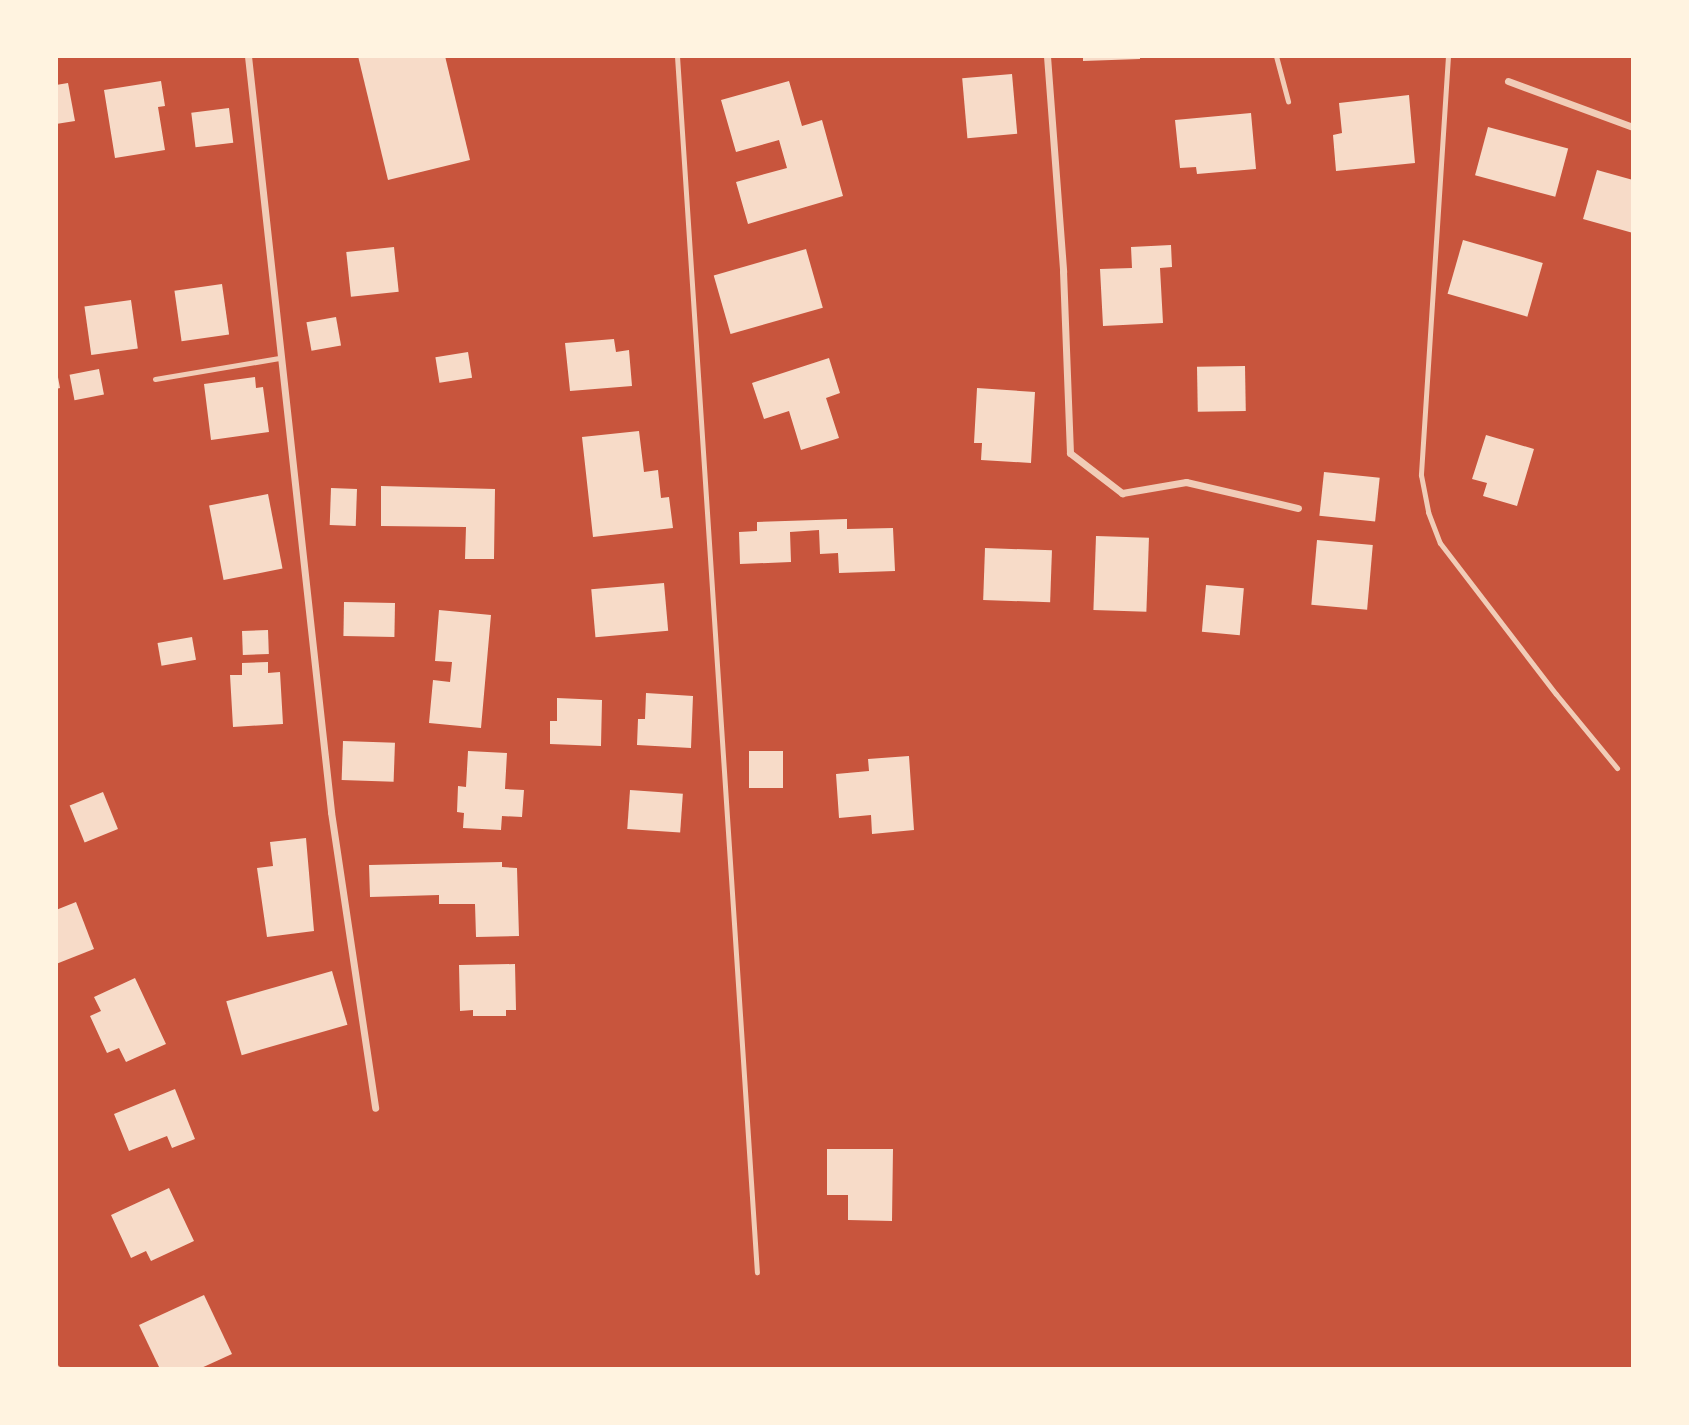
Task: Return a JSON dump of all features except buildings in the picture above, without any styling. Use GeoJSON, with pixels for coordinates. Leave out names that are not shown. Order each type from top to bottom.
{"type":"FeatureCollection","features":[{"type":"Feature","properties":{"kind":"street"},"geometry":{"type":"LineString","coordinates":[[248,56],[279,358],[331,812],[375,1108]]}},
{"type":"Feature","properties":{"kind":"street"},"geometry":{"type":"LineString","coordinates":[[1047,56],[1063,271],[1070,453],[1122,493],[1186,482],[1298,508]]}},
{"type":"Feature","properties":{"kind":"street"},"geometry":{"type":"LineString","coordinates":[[1508,81],[1633,127]]}},
{"type":"Feature","properties":{"kind":"lane"},"geometry":{"type":"LineString","coordinates":[[677,56],[757,1272]]}},
{"type":"Feature","properties":{"kind":"lane"},"geometry":{"type":"LineString","coordinates":[[1276,56],[1288,101]]}},
{"type":"Feature","properties":{"kind":"lane"},"geometry":{"type":"LineString","coordinates":[[1448,56],[1422,475],[1428,512],[1440,543],[1556,694],[1617,768]]}},
{"type":"Feature","properties":{"kind":"lane"},"geometry":{"type":"LineString","coordinates":[[155,379],[279,358]]}}]}
